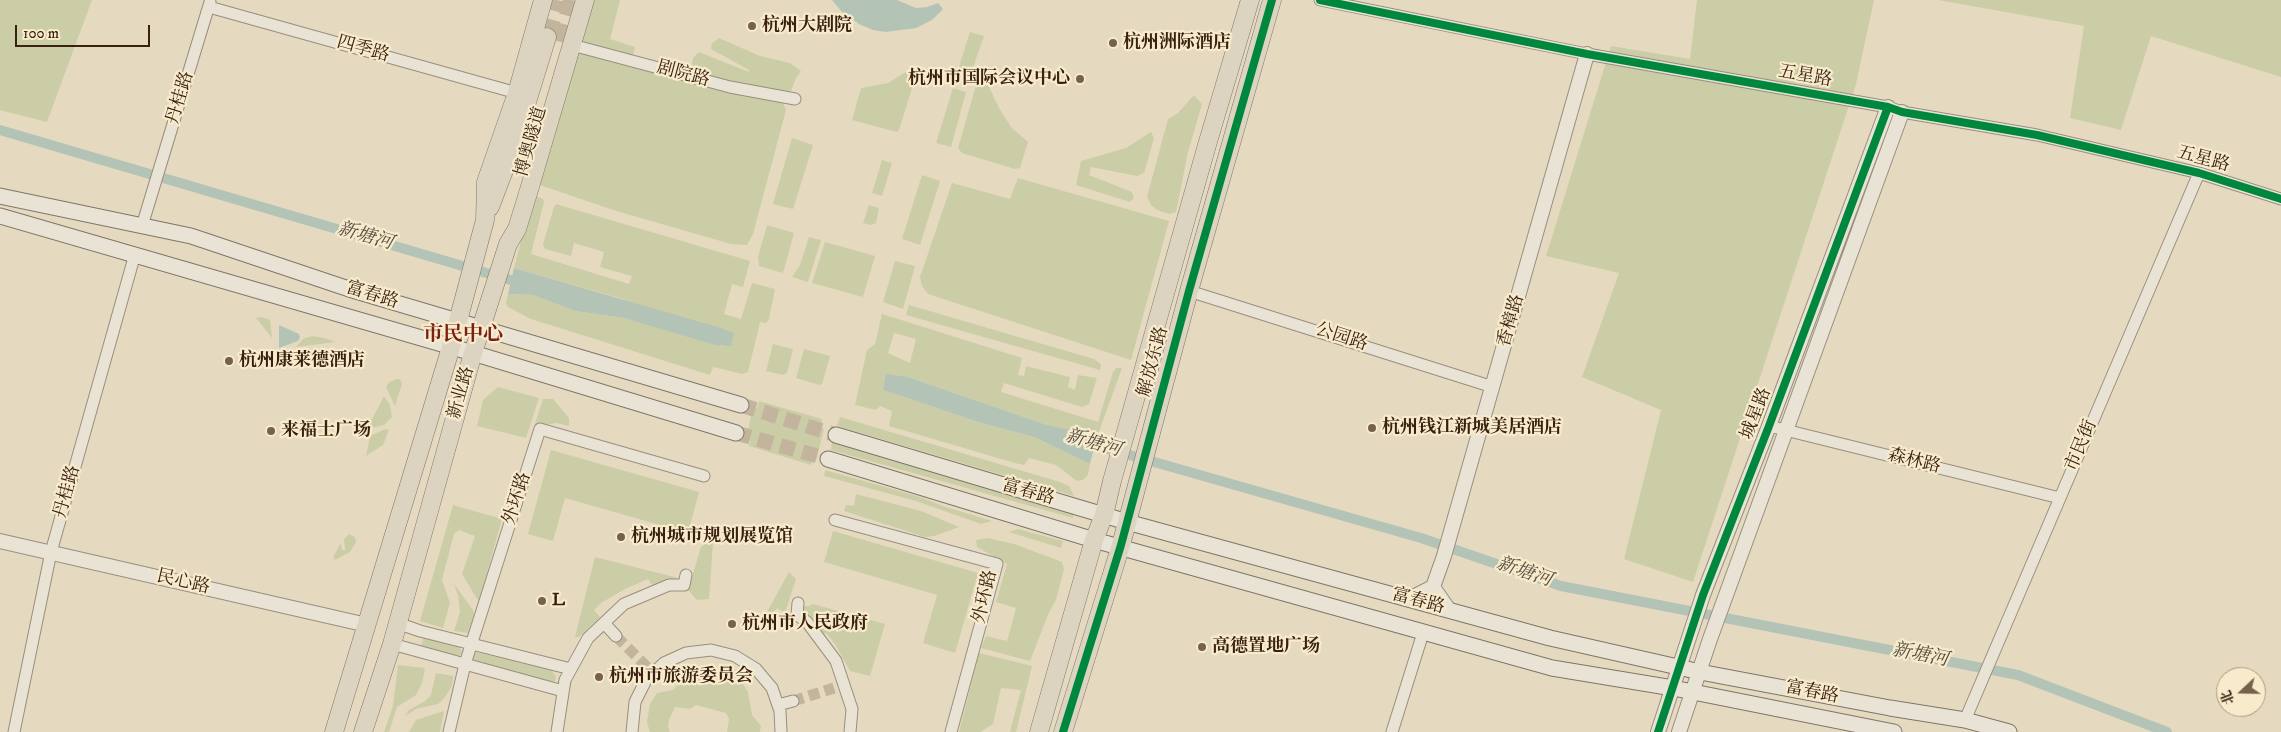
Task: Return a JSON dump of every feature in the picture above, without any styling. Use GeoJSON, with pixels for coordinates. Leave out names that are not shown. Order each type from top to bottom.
{"type":"FeatureCollection","features":[{"type":"Feature","properties":{"kind":"main road"},"geometry":{"type":"LineString","coordinates":[[456,322],[485,220],[486,182],[517,93],[543,0]]}},
{"type":"Feature","properties":{"kind":"main road","name":"新业路"},"geometry":{"type":"LineString","coordinates":[[363,732],[392,644],[473,353],[505,252],[517,229],[560,41],[585,0]]}},
{"type":"Feature","properties":{"kind":"main road","name":"解放东路"},"geometry":{"type":"LineString","coordinates":[[1039,732],[1094,540],[1104,515],[1112,480],[1250,0]]}},
{"type":"Feature","properties":{"kind":"main road","name":"解放东路"},"geometry":{"type":"LineString","coordinates":[[1063,732],[1121,546],[1189,292],[1272,0]]}},
{"type":"Feature","properties":{"kind":"main road","name":"博奥隧道"},"geometry":{"type":"LineString","coordinates":[[485,220],[514,144],[560,41]]}},
{"type":"Feature","properties":{"kind":"main road","name":"富春路"},"geometry":{"type":"LineString","coordinates":[[0,196],[191,236],[349,290],[741,405]]}},
{"type":"Feature","properties":{"kind":"main road","name":"富春路"},"geometry":{"type":"LineString","coordinates":[[0,216],[473,353],[736,433]]}},
{"type":"Feature","properties":{"kind":"main road","name":"新业路"},"geometry":{"type":"LineString","coordinates":[[334,732],[456,322]]}},
{"type":"Feature","properties":{"kind":"main road","name":"富春路"},"geometry":{"type":"LineString","coordinates":[[836,435],[1127,522],[1550,638],[1700,672],[1890,708],[1965,720],[2009,732]]}},
{"type":"Feature","properties":{"kind":"main road","name":"富春路"},"geometry":{"type":"LineString","coordinates":[[828,459],[1094,540],[1552,668],[1673,688],[1894,732]]}},
{"type":"Feature","properties":{"kind":"street","name":"五星路"},"geometry":{"type":"LineString","coordinates":[[1320,0],[1587,54],[1888,106],[1902,112],[2038,135],[2199,173],[2281,199]]}},
{"type":"Feature","properties":{"kind":"street","name":"四季路"},"geometry":{"type":"LineString","coordinates":[[210,4],[517,93]]}},
{"type":"Feature","properties":{"kind":"street","name":"丹桂路"},"geometry":{"type":"LineString","coordinates":[[142,226],[210,4]]}},
{"type":"Feature","properties":{"kind":"street","name":"剧院路"},"geometry":{"type":"LineString","coordinates":[[560,41],[730,87],[795,99]]}},
{"type":"Feature","properties":{"kind":"street","name":"香樟路"},"geometry":{"type":"LineString","coordinates":[[1433,587],[1444,556],[1493,387],[1587,54]]}},
{"type":"Feature","properties":{"kind":"street","name":"城星路"},"geometry":{"type":"LineString","coordinates":[[1658,732],[1703,595],[1769,426],[1888,106]]}},
{"type":"Feature","properties":{"kind":"street","name":"城星路"},"geometry":{"type":"LineString","coordinates":[[1679,732],[1710,639],[1726,601],[1902,112]]}},
{"type":"Feature","properties":{"kind":"street","name":"市民街"},"geometry":{"type":"LineString","coordinates":[[1965,720],[2199,173]]}},
{"type":"Feature","properties":{"kind":"street","name":"丹桂路"},"geometry":{"type":"LineString","coordinates":[[14,732],[51,552],[135,254]]}},
{"type":"Feature","properties":{"kind":"street","name":"公园路"},"geometry":{"type":"LineString","coordinates":[[1189,292],[1493,387]]}},
{"type":"Feature","properties":{"kind":"street","name":"森林路"},"geometry":{"type":"LineString","coordinates":[[1769,426],[2060,498]]}},
{"type":"Feature","properties":{"kind":"street","name":"外环路"},"geometry":{"type":"LineString","coordinates":[[449,732],[465,664],[540,429],[704,476]]}},
{"type":"Feature","properties":{"kind":"street","name":"外环路"},"geometry":{"type":"LineString","coordinates":[[834,520],[997,564],[951,732]]}},
{"type":"Feature","properties":{"kind":"street","name":"民心路"},"geometry":{"type":"LineString","coordinates":[[0,542],[367,625]]}},
{"type":"Feature","properties":{"kind":"street"},"geometry":{"type":"LineString","coordinates":[[557,732],[565,680],[588,638],[624,604],[669,585],[684,585],[686,575]]}},
{"type":"Feature","properties":{"kind":"street"},"geometry":{"type":"LineString","coordinates":[[1409,599],[1433,587],[1449,610]]}},
{"type":"Feature","properties":{"kind":"street"},"geometry":{"type":"LineString","coordinates":[[798,603],[797,615],[807,622],[836,662],[839,686],[852,709],[850,732]]}},
{"type":"Feature","properties":{"kind":"street"},"geometry":{"type":"LineString","coordinates":[[397,623],[420,631],[571,669]]}},
{"type":"Feature","properties":{"kind":"street"},"geometry":{"type":"LineString","coordinates":[[604,623],[616,636]]}},
{"type":"Feature","properties":{"kind":"street"},"geometry":{"type":"LineString","coordinates":[[1392,732],[1423,633]]}},
{"type":"Feature","properties":{"kind":"street"},"geometry":{"type":"LineString","coordinates":[[392,644],[563,691]]}},
{"type":"Feature","properties":{"kind":"street"},"geometry":{"type":"LineString","coordinates":[[632,732],[635,702],[651,670],[686,653],[711,650],[735,656],[756,669],[772,688],[778,705],[781,732]]}},
{"type":"Feature","properties":{"kind":"street"},"geometry":{"type":"LineString","coordinates":[[778,705],[793,700]]}},
{"type":"Feature","properties":{"kind":"green space"},"geometry":{"type":"Polygon","coordinates":[[[0,0],[92,0],[47,122],[0,110],[0,0]]]}},
{"type":"Feature","properties":{"kind":"green space"},"geometry":{"type":"Polygon","coordinates":[[[587,0],[620,0],[610,39],[635,47],[633,55],[578,41],[587,0]]]}},
{"type":"Feature","properties":{"kind":"green space"},"geometry":{"type":"Polygon","coordinates":[[[1697,0],[1874,0],[1856,84],[1693,582],[1624,559],[1661,410],[1582,377],[1619,273],[1546,256],[1611,46],[1690,59],[1697,0]]]}},
{"type":"Feature","properties":{"kind":"green space"},"geometry":{"type":"Polygon","coordinates":[[[1938,0],[2281,0],[2281,77],[2151,36],[2121,130],[2070,118],[2084,26],[1938,0]]]}},
{"type":"Feature","properties":{"kind":"green space"},"geometry":{"type":"Polygon","coordinates":[[[970,32],[984,36],[970,76],[957,73],[970,32]]]}},
{"type":"Feature","properties":{"kind":"green space"},"geometry":{"type":"Polygon","coordinates":[[[719,38],[760,56],[790,63],[801,71],[791,91],[787,94],[691,72],[693,58],[699,52],[749,72],[749,70],[711,49],[712,43],[719,38]]]}},
{"type":"Feature","properties":{"kind":"green space"},"geometry":{"type":"Polygon","coordinates":[[[576,51],[780,96],[786,110],[753,234],[747,245],[731,244],[613,210],[537,184],[576,51]]]}},
{"type":"Feature","properties":{"kind":"green space"},"geometry":{"type":"Polygon","coordinates":[[[914,67],[918,69],[897,132],[852,120],[861,88],[888,83],[914,67]]]}},
{"type":"Feature","properties":{"kind":"green space"},"geometry":{"type":"Polygon","coordinates":[[[981,68],[986,69],[990,89],[1011,127],[1028,142],[1020,168],[1015,169],[962,153],[958,148],[981,68]]]}},
{"type":"Feature","properties":{"kind":"green space"},"geometry":{"type":"Polygon","coordinates":[[[953,88],[966,92],[951,147],[936,143],[953,88]]]}},
{"type":"Feature","properties":{"kind":"green space"},"geometry":{"type":"Polygon","coordinates":[[[1194,95],[1202,104],[1188,152],[1176,212],[1169,214],[1157,210],[1151,205],[1147,197],[1168,119],[1177,114],[1194,95]]]}},
{"type":"Feature","properties":{"kind":"green space"},"geometry":{"type":"Polygon","coordinates":[[[1151,132],[1154,138],[1144,173],[1137,176],[1091,167],[1089,175],[1132,192],[1134,198],[1130,202],[1076,185],[1081,161],[1126,148],[1151,132]]]}},
{"type":"Feature","properties":{"kind":"green space"},"geometry":{"type":"Polygon","coordinates":[[[792,138],[813,145],[793,209],[773,204],[792,138]]]}},
{"type":"Feature","properties":{"kind":"green space"},"geometry":{"type":"Polygon","coordinates":[[[882,160],[892,163],[882,196],[872,193],[882,160]]]}},
{"type":"Feature","properties":{"kind":"green space"},"geometry":{"type":"Polygon","coordinates":[[[922,175],[940,181],[920,245],[902,239],[922,175]]]}},
{"type":"Feature","properties":{"kind":"green space"},"geometry":{"type":"Polygon","coordinates":[[[1018,178],[1169,221],[1131,360],[928,294],[922,286],[920,277],[952,183],[1010,199],[1018,178]]]}},
{"type":"Feature","properties":{"kind":"green space"},"geometry":{"type":"Polygon","coordinates":[[[536,196],[543,199],[544,202],[531,254],[629,284],[632,276],[600,267],[604,252],[574,243],[571,256],[545,249],[543,244],[556,204],[750,261],[743,287],[732,284],[724,314],[741,319],[752,283],[775,289],[769,319],[766,323],[760,322],[748,372],[742,374],[713,367],[710,375],[531,319],[508,307],[506,303],[508,294],[533,295],[575,311],[624,318],[726,347],[623,299],[514,268],[532,198],[536,196]]]}},
{"type":"Feature","properties":{"kind":"green space"},"geometry":{"type":"Polygon","coordinates":[[[869,205],[879,208],[876,223],[871,225],[863,223],[869,205]]]}},
{"type":"Feature","properties":{"kind":"green space"},"geometry":{"type":"Polygon","coordinates":[[[767,225],[794,233],[783,273],[759,266],[758,257],[767,225]]]}},
{"type":"Feature","properties":{"kind":"green space"},"geometry":{"type":"Polygon","coordinates":[[[809,237],[821,240],[808,282],[792,277],[800,265],[809,237]]]}},
{"type":"Feature","properties":{"kind":"green space"},"geometry":{"type":"Polygon","coordinates":[[[825,242],[875,256],[863,297],[812,283],[825,242]]]}},
{"type":"Feature","properties":{"kind":"green space"},"geometry":{"type":"Polygon","coordinates":[[[895,261],[915,266],[903,309],[883,302],[895,261]]]}},
{"type":"Feature","properties":{"kind":"green space"},"geometry":{"type":"Polygon","coordinates":[[[909,305],[1094,359],[1101,364],[1100,370],[906,315],[909,305]]]}},
{"type":"Feature","properties":{"kind":"green space"},"geometry":{"type":"Polygon","coordinates":[[[882,314],[1022,358],[1018,375],[1024,376],[1026,366],[1070,377],[1068,387],[1075,390],[1078,375],[1097,378],[1089,404],[1082,407],[1004,383],[1001,392],[1098,422],[1113,372],[1116,368],[1122,368],[1096,440],[1073,430],[1047,425],[908,377],[883,390],[978,422],[1034,437],[1090,464],[1088,475],[1083,480],[1077,481],[1056,465],[1029,458],[1024,465],[1015,463],[889,426],[892,411],[880,406],[876,410],[855,405],[867,350],[875,344],[882,314]],[[894,333],[888,353],[910,363],[916,339],[894,333]]]}},
{"type":"Feature","properties":{"kind":"green space"},"geometry":{"type":"Polygon","coordinates":[[[262,317],[270,320],[272,338],[256,318],[262,317]]]}},
{"type":"Feature","properties":{"kind":"green space"},"geometry":{"type":"Polygon","coordinates":[[[312,336],[336,342],[296,347],[303,339],[312,336]]]}},
{"type":"Feature","properties":{"kind":"green space"},"geometry":{"type":"Polygon","coordinates":[[[773,344],[793,349],[787,373],[783,375],[766,371],[773,344]]]}},
{"type":"Feature","properties":{"kind":"green space"},"geometry":{"type":"Polygon","coordinates":[[[804,349],[830,356],[822,384],[819,385],[796,378],[804,349]]]}},
{"type":"Feature","properties":{"kind":"green space"},"geometry":{"type":"Polygon","coordinates":[[[400,379],[402,384],[395,406],[386,387],[389,382],[400,379]]]}},
{"type":"Feature","properties":{"kind":"green space"},"geometry":{"type":"Polygon","coordinates":[[[498,387],[539,398],[526,438],[477,426],[483,400],[498,387]]]}},
{"type":"Feature","properties":{"kind":"green space"},"geometry":{"type":"Polygon","coordinates":[[[384,396],[390,405],[392,417],[384,425],[367,429],[384,396]]]}},
{"type":"Feature","properties":{"kind":"green space"},"geometry":{"type":"Polygon","coordinates":[[[543,399],[553,399],[569,418],[569,426],[556,423],[534,427],[543,399]]]}},
{"type":"Feature","properties":{"kind":"green space"},"geometry":{"type":"Polygon","coordinates":[[[759,401],[822,419],[821,427],[824,429],[816,461],[812,461],[811,465],[749,446],[750,441],[746,439],[753,408],[757,408],[759,401]]]}},
{"type":"Feature","properties":{"kind":"green space"},"geometry":{"type":"Polygon","coordinates":[[[840,417],[1060,482],[1069,486],[1074,496],[837,426],[840,417]]]}},
{"type":"Feature","properties":{"kind":"green space"},"geometry":{"type":"Polygon","coordinates":[[[385,429],[389,430],[383,445],[366,456],[370,436],[385,429]]]}},
{"type":"Feature","properties":{"kind":"green space"},"geometry":{"type":"Polygon","coordinates":[[[832,442],[1068,511],[1073,514],[1073,518],[831,450],[832,442]]]}},
{"type":"Feature","properties":{"kind":"green space"},"geometry":{"type":"Polygon","coordinates":[[[551,450],[699,492],[688,533],[565,498],[553,541],[528,534],[551,450]]]}},
{"type":"Feature","properties":{"kind":"green space"},"geometry":{"type":"Polygon","coordinates":[[[825,470],[917,496],[992,521],[981,524],[916,501],[824,476],[825,470]]]}},
{"type":"Feature","properties":{"kind":"green space"},"geometry":{"type":"Polygon","coordinates":[[[856,494],[921,511],[959,527],[934,536],[925,537],[844,511],[846,505],[854,506],[856,494]]]}},
{"type":"Feature","properties":{"kind":"green space"},"geometry":{"type":"Polygon","coordinates":[[[453,505],[502,519],[479,602],[462,574],[475,536],[459,530],[454,534],[442,580],[450,603],[443,628],[420,621],[453,505]]]}},
{"type":"Feature","properties":{"kind":"green space"},"geometry":{"type":"Polygon","coordinates":[[[1018,529],[1063,541],[1061,548],[1009,532],[1018,529]]]}},
{"type":"Feature","properties":{"kind":"green space"},"geometry":{"type":"Polygon","coordinates":[[[833,531],[978,573],[955,653],[923,643],[937,595],[824,562],[833,531]]]}},
{"type":"Feature","properties":{"kind":"green space"},"geometry":{"type":"Polygon","coordinates":[[[349,534],[355,537],[356,542],[350,552],[335,560],[333,557],[341,543],[342,550],[345,550],[344,539],[349,534]]]}},
{"type":"Feature","properties":{"kind":"green space"},"geometry":{"type":"Polygon","coordinates":[[[988,538],[1014,544],[1062,562],[1064,569],[1056,600],[1049,612],[1030,661],[981,648],[986,636],[1007,641],[1016,608],[996,602],[1007,564],[977,547],[976,540],[988,538]]]}},
{"type":"Feature","properties":{"kind":"green space"},"geometry":{"type":"Polygon","coordinates":[[[708,541],[713,543],[709,599],[697,600],[688,590],[701,547],[708,541]]]}},
{"type":"Feature","properties":{"kind":"green space"},"geometry":{"type":"Polygon","coordinates":[[[595,557],[678,578],[652,585],[648,579],[625,589],[601,603],[594,610],[600,617],[579,637],[575,637],[595,557]]]}},
{"type":"Feature","properties":{"kind":"green space"},"geometry":{"type":"Polygon","coordinates":[[[789,572],[796,579],[785,613],[777,608],[771,615],[767,612],[789,572]]]}},
{"type":"Feature","properties":{"kind":"green space"},"geometry":{"type":"Polygon","coordinates":[[[454,584],[473,610],[474,615],[468,633],[454,631],[460,612],[458,595],[454,584]]]}},
{"type":"Feature","properties":{"kind":"green space"},"geometry":{"type":"Polygon","coordinates":[[[813,604],[885,624],[870,676],[850,671],[835,644],[826,633],[823,635],[802,612],[803,606],[813,604]]]}},
{"type":"Feature","properties":{"kind":"green space"},"geometry":{"type":"Polygon","coordinates":[[[424,636],[456,644],[463,652],[460,655],[453,656],[421,647],[424,636]]]}},
{"type":"Feature","properties":{"kind":"green space"},"geometry":{"type":"Polygon","coordinates":[[[475,652],[551,670],[556,677],[555,681],[548,683],[475,663],[471,654],[475,652]]]}},
{"type":"Feature","properties":{"kind":"green space"},"geometry":{"type":"Polygon","coordinates":[[[979,653],[1032,666],[1016,732],[1010,732],[1021,690],[1001,688],[993,724],[980,732],[959,732],[979,653]]]}},
{"type":"Feature","properties":{"kind":"green space"},"geometry":{"type":"Polygon","coordinates":[[[398,665],[425,668],[422,683],[416,695],[397,707],[389,732],[384,732],[393,706],[398,665]]]}},
{"type":"Feature","properties":{"kind":"green space"},"geometry":{"type":"Polygon","coordinates":[[[701,668],[710,668],[723,672],[743,684],[748,692],[752,715],[761,726],[760,732],[727,732],[729,719],[726,713],[696,705],[690,709],[675,707],[669,720],[670,732],[650,732],[647,722],[650,704],[657,693],[673,690],[685,676],[701,668]]]}},
{"type":"Feature","properties":{"kind":"green space"},"geometry":{"type":"Polygon","coordinates":[[[436,673],[453,676],[452,686],[445,697],[438,704],[416,709],[405,716],[409,710],[425,701],[431,695],[436,673]]]}},
{"type":"Feature","properties":{"kind":"green space"},"geometry":{"type":"Polygon","coordinates":[[[444,711],[440,732],[409,732],[416,720],[444,711]]]}},
{"type":"Feature","properties":{"kind":"water"},"geometry":{"type":"Polygon","coordinates":[[[832,0],[897,0],[916,8],[938,3],[943,9],[932,20],[916,28],[886,32],[873,30],[859,24],[842,12],[832,0]]]}},
{"type":"Feature","properties":{"kind":"water"},"geometry":{"type":"Polygon","coordinates":[[[514,268],[721,328],[734,333],[731,346],[715,345],[624,318],[575,311],[533,295],[508,294],[514,268]]]}},
{"type":"Feature","properties":{"kind":"water"},"geometry":{"type":"Polygon","coordinates":[[[279,325],[299,334],[298,341],[279,348],[279,325]]]}},
{"type":"Feature","properties":{"kind":"water"},"geometry":{"type":"Polygon","coordinates":[[[886,374],[908,377],[1047,425],[1073,430],[1096,440],[1090,464],[1034,437],[978,422],[883,390],[886,374]]]}},
{"type":"Feature","properties":{"kind":"waterway","name":"新塘河"},"geometry":{"type":"LineString","coordinates":[[0,130],[524,284]]}},
{"type":"Feature","properties":{"kind":"waterway","name":"新塘河"},"geometry":{"type":"LineString","coordinates":[[1084,442],[1421,538],[1561,586],[2018,675],[2167,732]]}},
{"type":"Feature","properties":{"kind":"tunnel"},"geometry":{"type":"LineString","coordinates":[[547,37],[557,0]]}},
{"type":"Feature","properties":{"kind":"tunnel"},"geometry":{"type":"LineString","coordinates":[[561,42],[572,0]]}},
{"type":"Feature","properties":{"kind":"tunnel"},"geometry":{"type":"LineString","coordinates":[[741,405],[836,435]]}},
{"type":"Feature","properties":{"kind":"tunnel"},"geometry":{"type":"LineString","coordinates":[[736,433],[828,459]]}},
{"type":"Feature","properties":{"kind":"tunnel"},"geometry":{"type":"LineString","coordinates":[[616,636],[648,668]]}},
{"type":"Feature","properties":{"kind":"tunnel"},"geometry":{"type":"LineString","coordinates":[[793,701],[834,688]]}},
{"type":"Feature","properties":{"kind":"cycle path"},"geometry":{"type":"LineString","coordinates":[[1063,732],[1121,545],[1189,291],[1272,0]]}},
{"type":"Feature","properties":{"kind":"cycle path"},"geometry":{"type":"LineString","coordinates":[[1320,0],[1587,54],[2037,135],[2199,173],[2281,199]]}},
{"type":"Feature","properties":{"kind":"cycle path"},"geometry":{"type":"LineString","coordinates":[[1658,732],[1703,595],[1769,426],[1888,107]]}},
{"type":"Feature","properties":{"kind":"place","name":"杭州大剧院"},"geometry":{"type":"Point","coordinates":[752,26]}},
{"type":"Feature","properties":{"kind":"place","name":"杭州洲际酒店"},"geometry":{"type":"Point","coordinates":[1113,43]}},
{"type":"Feature","properties":{"kind":"place","name":"杭州市国际会议中心"},"geometry":{"type":"Point","coordinates":[1080,79]}},
{"type":"Feature","properties":{"kind":"place","name":"杭州康莱德酒店"},"geometry":{"type":"Point","coordinates":[229,361]}},
{"type":"Feature","properties":{"kind":"place","name":"杭州钱江新城美居酒店"},"geometry":{"type":"Point","coordinates":[1372,428]}},
{"type":"Feature","properties":{"kind":"place","name":"来福士广场"},"geometry":{"type":"Point","coordinates":[271,431]}},
{"type":"Feature","properties":{"kind":"place","name":"杭州城市规划展览馆"},"geometry":{"type":"Point","coordinates":[621,537]}},
{"type":"Feature","properties":{"kind":"place","name":"L"},"geometry":{"type":"Point","coordinates":[542,601]}},
{"type":"Feature","properties":{"kind":"place","name":"杭州市人民政府"},"geometry":{"type":"Point","coordinates":[732,624]}},
{"type":"Feature","properties":{"kind":"place","name":"高德置地广场"},"geometry":{"type":"Point","coordinates":[1202,647]}},
{"type":"Feature","properties":{"kind":"place","name":"杭州市旅游委员会"},"geometry":{"type":"Point","coordinates":[599,677]}},
{"type":"Feature","properties":{"kind":"district","name":"市民中心"},"geometry":{"type":"Point","coordinates":[463,336]}}]}
